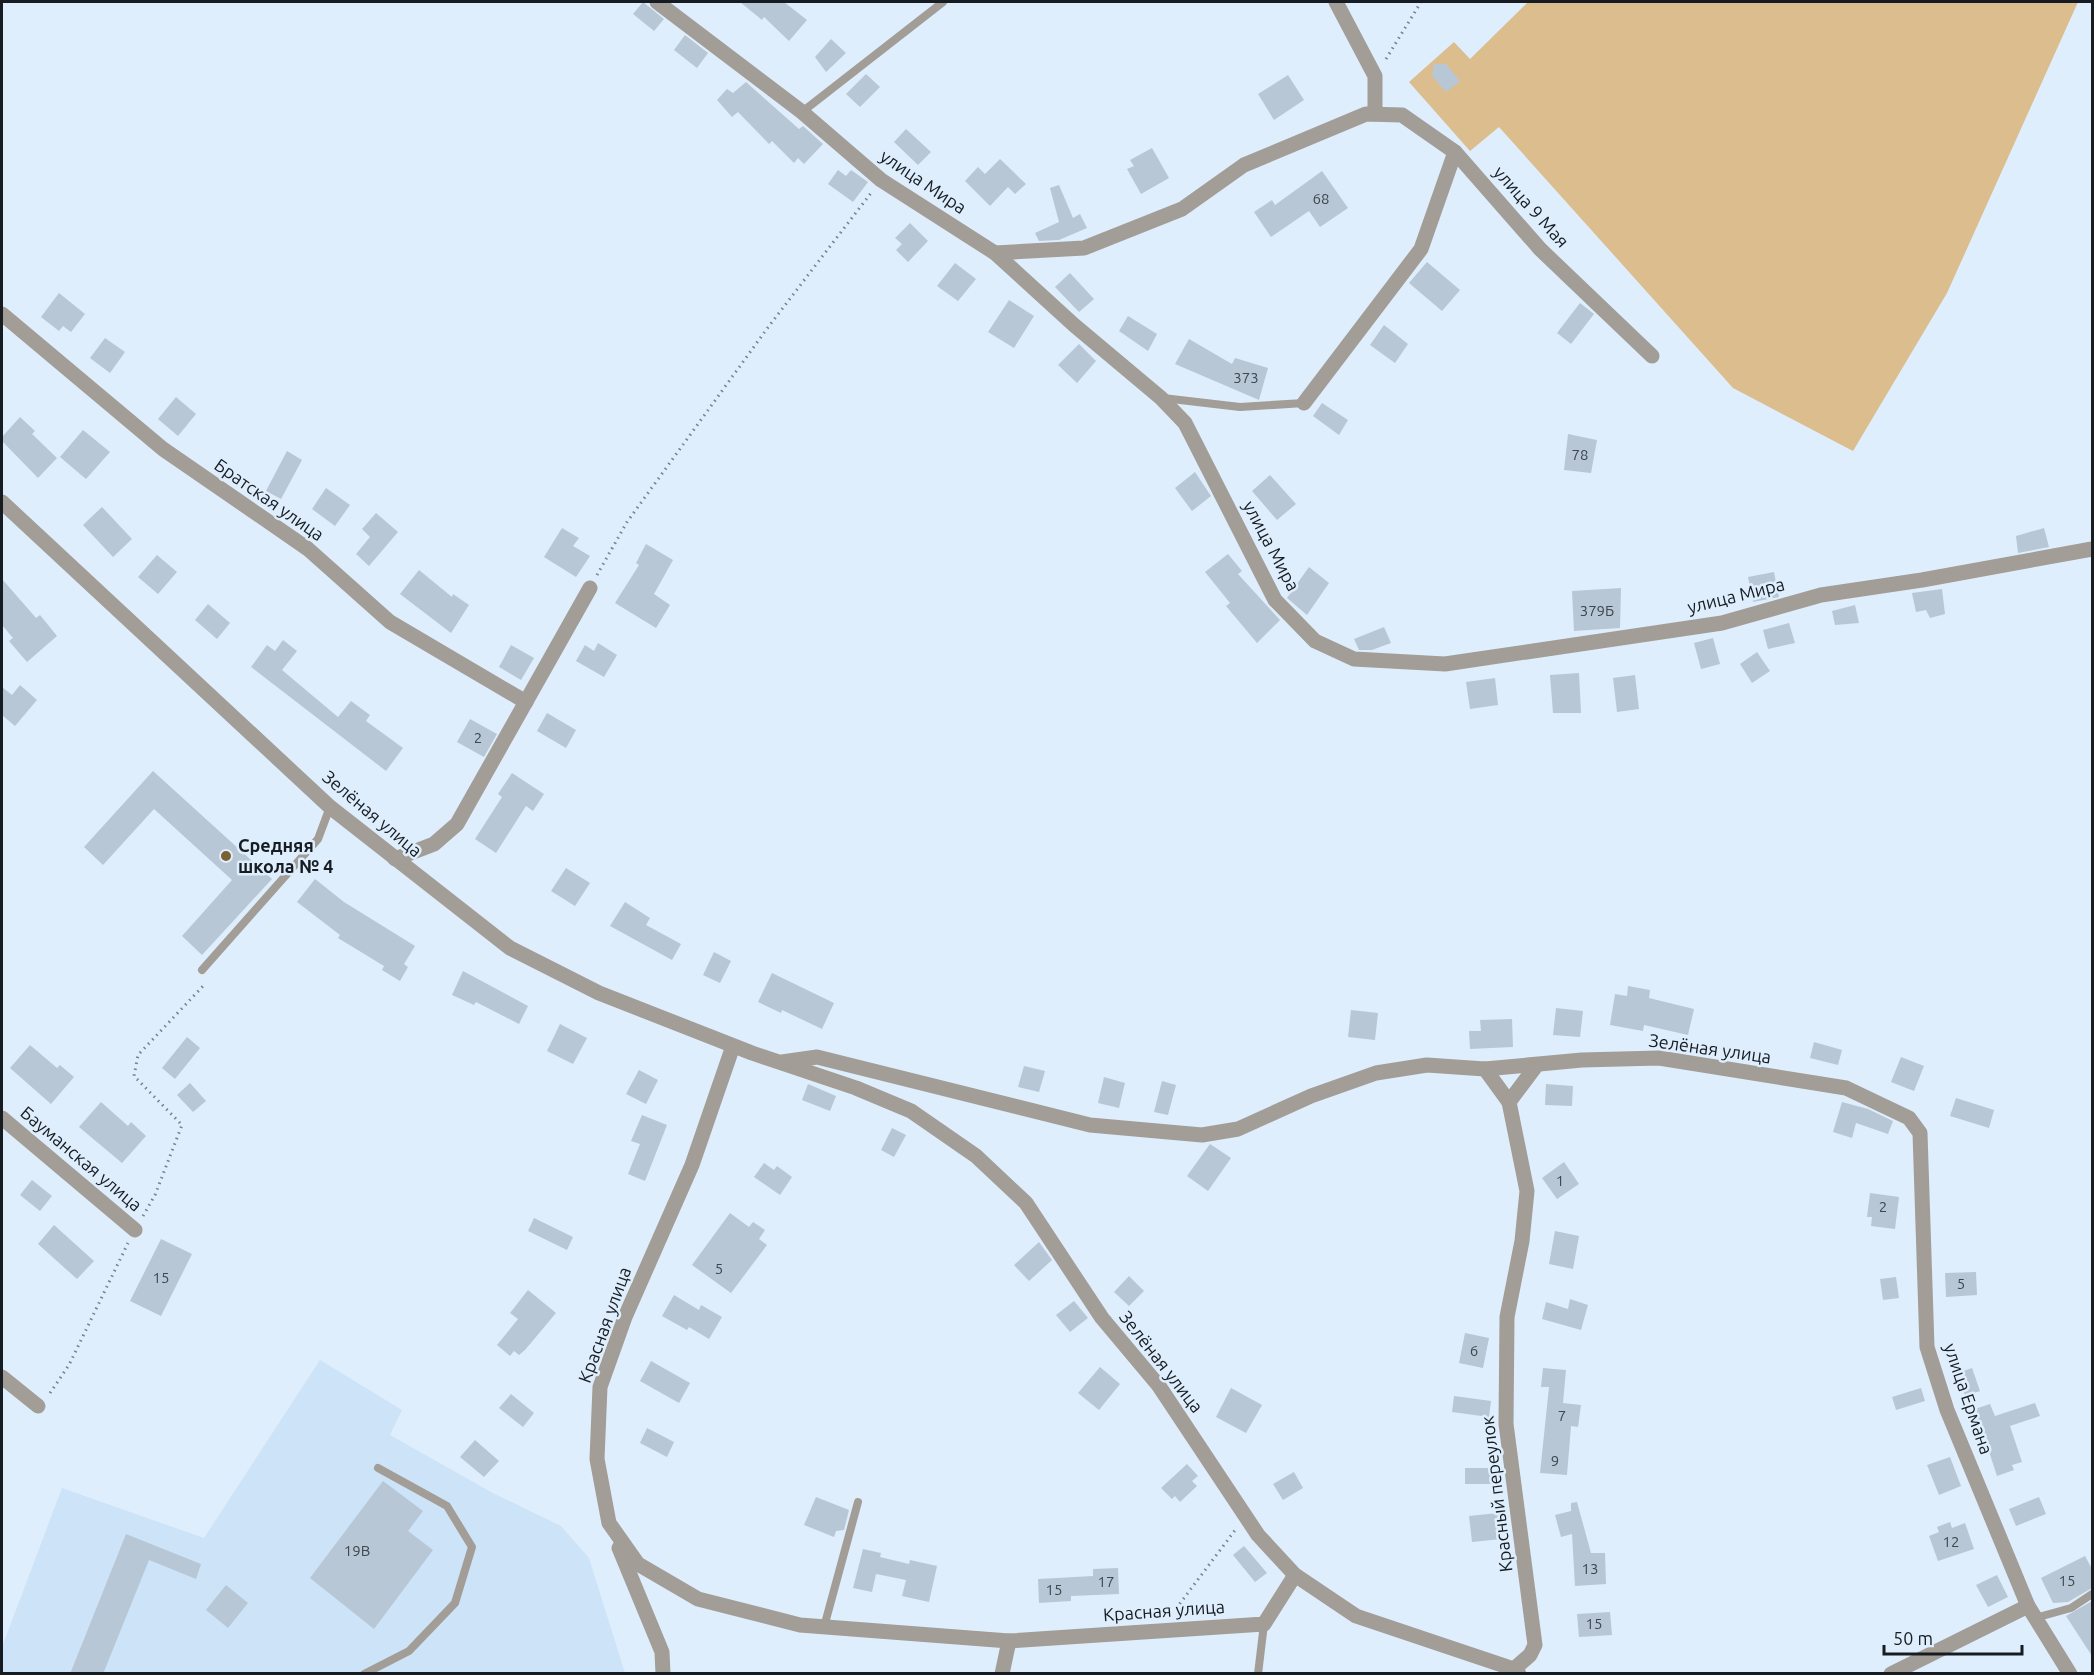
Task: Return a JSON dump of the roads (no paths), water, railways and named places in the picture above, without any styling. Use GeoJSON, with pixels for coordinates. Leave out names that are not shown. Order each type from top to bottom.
{"type":"FeatureCollection","features":[{"type":"Feature","properties":{"kind":"street","name":"улица Мира"},"geometry":{"type":"LineString","coordinates":[[657,2],[802,112],[881,180],[995,253],[1074,325],[1161,398],[1185,423],[1275,600],[1315,641],[1354,659],[1444,664],[1722,623],[1821,595],[1922,580],[2092,549]]}},
{"type":"Feature","properties":{"kind":"street"},"geometry":{"type":"LineString","coordinates":[[995,253],[1084,248],[1182,209],[1244,165],[1370,114],[1375,76],[1336,2]]}},
{"type":"Feature","properties":{"kind":"street","name":"улица 9 Мая"},"geometry":{"type":"LineString","coordinates":[[1370,114],[1402,115],[1455,152],[1540,249],[1653,356]]}},
{"type":"Feature","properties":{"kind":"street"},"geometry":{"type":"LineString","coordinates":[[1304,403],[1421,249],[1455,152]]}},
{"type":"Feature","properties":{"kind":"street","name":"Братская улица"},"geometry":{"type":"LineString","coordinates":[[2,314],[162,449],[308,549],[390,622],[526,702]]}},
{"type":"Feature","properties":{"kind":"street","name":"Зелёная улица"},"geometry":{"type":"LineString","coordinates":[[2,502],[330,807],[510,948],[599,993],[733,1046],[911,1111],[976,1156],[1026,1203],[1102,1318],[1160,1386],[1258,1535],[1295,1575],[1356,1616],[1517,1671]]}},
{"type":"Feature","properties":{"kind":"street"},"geometry":{"type":"LineString","coordinates":[[395,859],[434,844],[457,824],[590,588]]}},
{"type":"Feature","properties":{"kind":"street","name":"Красная улица"},"geometry":{"type":"LineString","coordinates":[[733,1046],[692,1165],[625,1317],[600,1387],[597,1459],[609,1523],[638,1564],[698,1599],[800,1625],[1009,1641],[1264,1624]]}},
{"type":"Feature","properties":{"kind":"street","name":"Зелёная улица"},"geometry":{"type":"LineString","coordinates":[[779,1062],[817,1057],[1090,1125],[1202,1135],[1238,1129],[1311,1096],[1376,1073],[1427,1065],[1485,1069],[1582,1060],[1659,1058],[1846,1088],[1909,1118]]}},
{"type":"Feature","properties":{"kind":"street"},"geometry":{"type":"LineString","coordinates":[[1485,1069],[1509,1102],[1536,1066]]}},
{"type":"Feature","properties":{"kind":"street","name":"Красный переулок"},"geometry":{"type":"LineString","coordinates":[[1509,1102],[1527,1191],[1522,1241],[1507,1317],[1506,1424],[1535,1645],[1530,1656],[1517,1671]]}},
{"type":"Feature","properties":{"kind":"street","name":"Бауманская улица"},"geometry":{"type":"LineString","coordinates":[[2,1118],[135,1230]]}},
{"type":"Feature","properties":{"kind":"street","name":"улица Ермана"},"geometry":{"type":"LineString","coordinates":[[1909,1118],[1920,1133],[1928,1347],[1947,1410],[2032,1612],[2070,1674]]}},
{"type":"Feature","properties":{"kind":"street"},"geometry":{"type":"LineString","coordinates":[[2,1377],[38,1406]]}},
{"type":"Feature","properties":{"kind":"street"},"geometry":{"type":"LineString","coordinates":[[609,1523],[662,1652],[663,1674]]}},
{"type":"Feature","properties":{"kind":"street"},"geometry":{"type":"LineString","coordinates":[[1264,1624],[1295,1575]]}},
{"type":"Feature","properties":{"kind":"street"},"geometry":{"type":"LineString","coordinates":[[1891,1674],[2032,1612]]}},
{"type":"Feature","properties":{"kind":"street"},"geometry":{"type":"LineString","coordinates":[[1002,1674],[1009,1641]]}},
{"type":"Feature","properties":{"kind":"lane"},"geometry":{"type":"LineString","coordinates":[[802,112],[943,2]]}},
{"type":"Feature","properties":{"kind":"lane"},"geometry":{"type":"LineString","coordinates":[[1161,398],[1240,407],[1304,403]]}},
{"type":"Feature","properties":{"kind":"lane"},"geometry":{"type":"LineString","coordinates":[[202,969],[318,839],[330,807]]}},
{"type":"Feature","properties":{"kind":"lane"},"geometry":{"type":"LineString","coordinates":[[364,1674],[409,1651],[455,1603],[472,1547],[447,1506],[378,1468]]}},
{"type":"Feature","properties":{"kind":"lane"},"geometry":{"type":"LineString","coordinates":[[824,1627],[858,1502]]}},
{"type":"Feature","properties":{"kind":"lane"},"geometry":{"type":"LineString","coordinates":[[2032,1612],[2071,1608],[2092,1594]]}},
{"type":"Feature","properties":{"kind":"lane"},"geometry":{"type":"LineString","coordinates":[[1258,1674],[1264,1624]]}},
{"type":"Feature","properties":{"kind":"place","name":"Средняя школа № 4"},"geometry":{"type":"Point","coordinates":[226,856]}}]}
